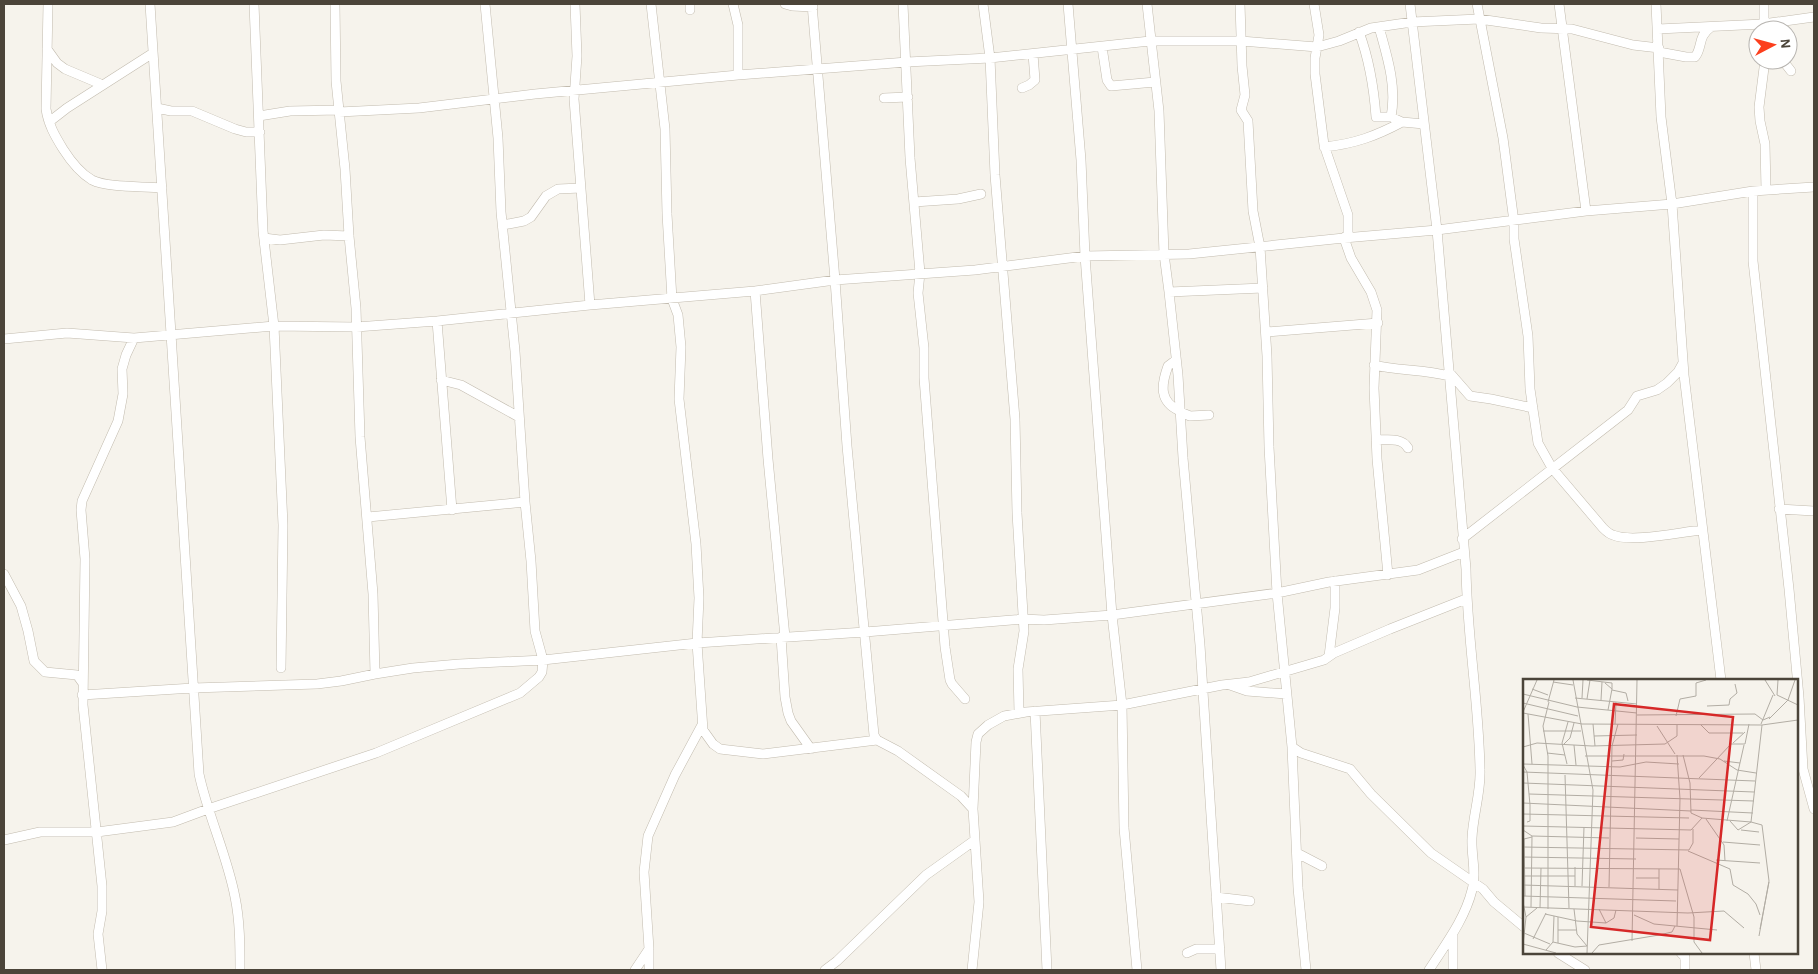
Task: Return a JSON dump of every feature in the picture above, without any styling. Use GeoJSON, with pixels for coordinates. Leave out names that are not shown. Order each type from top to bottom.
{"type":"FeatureCollection","features":[{"type":"Feature","properties":{"kind":"street"},"geometry":{"type":"LineString","coordinates":[[48,4],[46,110],[49,122],[59,142],[75,166],[93,180],[115,185],[162,188]]}},
{"type":"Feature","properties":{"kind":"street"},"geometry":{"type":"LineString","coordinates":[[150,4],[158,108],[192,688],[199,774],[235,896],[240,929],[240,970]]}},
{"type":"Feature","properties":{"kind":"street"},"geometry":{"type":"LineString","coordinates":[[254,4],[264,238],[274,326],[283,525],[281,668]]}},
{"type":"Feature","properties":{"kind":"street"},"geometry":{"type":"LineString","coordinates":[[335,4],[336,80],[354,278],[360,437],[368,517],[376,674]]}},
{"type":"Feature","properties":{"kind":"street"},"geometry":{"type":"LineString","coordinates":[[4,840],[40,832],[96,832],[173,822],[376,753],[520,693],[539,677],[542,672],[542,660],[535,631],[532,561],[525,502],[512,313],[503,225],[486,4]]}},
{"type":"Feature","properties":{"kind":"street"},"geometry":{"type":"LineString","coordinates":[[575,4],[577,64],[575,90],[590,305]]}},
{"type":"Feature","properties":{"kind":"street"},"geometry":{"type":"LineString","coordinates":[[651,4],[665,130],[667,228],[672,299],[678,320],[681,360],[679,399],[696,544],[699,598],[697,643],[702,725],[708,738],[720,748],[763,754],[877,740],[898,751],[953,790],[968,802],[973,809]]}},
{"type":"Feature","properties":{"kind":"street"},"geometry":{"type":"LineString","coordinates":[[733,4],[738,25],[738,75]]}},
{"type":"Feature","properties":{"kind":"street"},"geometry":{"type":"LineString","coordinates":[[785,4],[792,6],[812,5],[847,446],[866,632],[873,727],[877,740]]}},
{"type":"Feature","properties":{"kind":"street"},"geometry":{"type":"LineString","coordinates":[[903,4],[914,202],[920,273],[918,294],[924,348],[924,378],[944,625],[950,680],[965,699]]}},
{"type":"Feature","properties":{"kind":"street"},"geometry":{"type":"LineString","coordinates":[[983,4],[990,58],[995,175],[1016,419],[1017,513],[1024,635],[1018,668],[1020,713]]}},
{"type":"Feature","properties":{"kind":"street"},"geometry":{"type":"LineString","coordinates":[[1068,4],[1112,615],[1122,705],[1124,828],[1137,970]]}},
{"type":"Feature","properties":{"kind":"street"},"geometry":{"type":"LineString","coordinates":[[1147,4],[1159,111],[1164,254],[1170,292],[1204,689],[1222,970]]}},
{"type":"Feature","properties":{"kind":"street"},"geometry":{"type":"LineString","coordinates":[[1240,4],[1245,96],[1241,110],[1248,121],[1253,211],[1260,247],[1266,332],[1269,447],[1277,592],[1292,747],[1296,854],[1306,970]]}},
{"type":"Feature","properties":{"kind":"street"},"geometry":{"type":"LineString","coordinates":[[1314,4],[1319,35],[1315,58],[1316,74],[1324,148],[1348,215],[1348,234],[1344,238]]}},
{"type":"Feature","properties":{"kind":"street"},"geometry":{"type":"LineString","coordinates":[[1410,4],[1437,230],[1464,552],[1466,599],[1478,720],[1480,771],[1472,837],[1474,882],[1470,900],[1453,933],[1429,970]]}},
{"type":"Feature","properties":{"kind":"street"},"geometry":{"type":"LineString","coordinates":[[1477,4],[1504,138],[1514,222],[1515,248],[1528,336],[1532,408],[1538,443],[1552,468],[1613,536],[1643,537],[1702,530]]}},
{"type":"Feature","properties":{"kind":"street"},"geometry":{"type":"LineString","coordinates":[[1559,4],[1586,211]]}},
{"type":"Feature","properties":{"kind":"street"},"geometry":{"type":"LineString","coordinates":[[1656,4],[1660,117],[1672,204],[1683,363],[1720,679]]}},
{"type":"Feature","properties":{"kind":"street"},"geometry":{"type":"LineString","coordinates":[[1764,4],[1764,20]]}},
{"type":"Feature","properties":{"kind":"street"},"geometry":{"type":"LineString","coordinates":[[1798,21],[1814,18]]}},
{"type":"Feature","properties":{"kind":"street"},"geometry":{"type":"LineString","coordinates":[[259,116],[290,111],[419,108],[494,98],[659,82],[907,62],[990,58],[1150,41],[1241,40],[1317,47],[1379,26],[1412,22],[1479,19],[1541,28],[1581,30],[1632,45],[1686,57],[1695,57],[1698,54],[1702,36],[1711,27]]}},
{"type":"Feature","properties":{"kind":"street"},"geometry":{"type":"LineString","coordinates":[[1379,26],[1394,92],[1391,116]]}},
{"type":"Feature","properties":{"kind":"street"},"geometry":{"type":"LineString","coordinates":[[1658,29],[1748,27]]}},
{"type":"Feature","properties":{"kind":"street"},"geometry":{"type":"LineString","coordinates":[[1359,32],[1366,53],[1376,117],[1391,116],[1402,122],[1424,124]]}},
{"type":"Feature","properties":{"kind":"street"},"geometry":{"type":"LineString","coordinates":[[1102,47],[1107,80],[1110,86],[1156,82]]}},
{"type":"Feature","properties":{"kind":"street"},"geometry":{"type":"LineString","coordinates":[[47,49],[57,63],[65,69],[104,85]]}},
{"type":"Feature","properties":{"kind":"street"},"geometry":{"type":"LineString","coordinates":[[49,122],[67,108],[153,53]]}},
{"type":"Feature","properties":{"kind":"street"},"geometry":{"type":"LineString","coordinates":[[1022,88],[1029,86],[1035,80],[1033,54]]}},
{"type":"Feature","properties":{"kind":"street"},"geometry":{"type":"LineString","coordinates":[[1764,70],[1760,121],[1765,144],[1766,190]]}},
{"type":"Feature","properties":{"kind":"street"},"geometry":{"type":"LineString","coordinates":[[884,98],[908,97]]}},
{"type":"Feature","properties":{"kind":"street"},"geometry":{"type":"LineString","coordinates":[[158,108],[171,111],[192,111],[235,129],[246,132],[260,132]]}},
{"type":"Feature","properties":{"kind":"street"},"geometry":{"type":"LineString","coordinates":[[1324,148],[1348,145],[1402,122]]}},
{"type":"Feature","properties":{"kind":"street"},"geometry":{"type":"LineString","coordinates":[[4,339],[67,333],[134,338],[274,326],[356,327],[437,321],[590,305],[755,291],[835,280],[1003,267],[1085,256],[1189,254],[1437,230],[1514,222],[1586,211],[1672,204],[1753,191],[1814,187]]}},
{"type":"Feature","properties":{"kind":"street"},"geometry":{"type":"LineString","coordinates":[[503,225],[524,221],[531,217],[546,196],[558,189],[581,188]]}},
{"type":"Feature","properties":{"kind":"street"},"geometry":{"type":"LineString","coordinates":[[1753,191],[1753,261],[1797,679]]}},
{"type":"Feature","properties":{"kind":"street"},"geometry":{"type":"LineString","coordinates":[[914,202],[958,199],[981,194]]}},
{"type":"Feature","properties":{"kind":"street"},"geometry":{"type":"LineString","coordinates":[[264,238],[280,240],[324,235],[349,236]]}},
{"type":"Feature","properties":{"kind":"street"},"geometry":{"type":"LineString","coordinates":[[1344,238],[1351,258],[1365,280],[1375,303],[1378,323],[1374,365],[1376,440],[1388,575]]}},
{"type":"Feature","properties":{"kind":"street"},"geometry":{"type":"LineString","coordinates":[[1170,292],[1263,288]]}},
{"type":"Feature","properties":{"kind":"street"},"geometry":{"type":"LineString","coordinates":[[755,291],[783,637],[785,697],[791,721],[811,749]]}},
{"type":"Feature","properties":{"kind":"street"},"geometry":{"type":"LineString","coordinates":[[437,321],[452,510]]}},
{"type":"Feature","properties":{"kind":"street"},"geometry":{"type":"LineString","coordinates":[[1266,332],[1378,323]]}},
{"type":"Feature","properties":{"kind":"street"},"geometry":{"type":"LineString","coordinates":[[102,970],[98,934],[102,911],[102,886],[82,696],[85,658],[85,559],[81,505],[115,431],[121,412],[122,369],[134,338]]}},
{"type":"Feature","properties":{"kind":"street"},"geometry":{"type":"LineString","coordinates":[[1176,360],[1168,366],[1163,393],[1167,403],[1190,416],[1209,414]]}},
{"type":"Feature","properties":{"kind":"street"},"geometry":{"type":"LineString","coordinates":[[1462,539],[1628,410],[1637,396],[1657,390],[1667,383],[1683,363]]}},
{"type":"Feature","properties":{"kind":"street"},"geometry":{"type":"LineString","coordinates":[[1374,365],[1449,374],[1470,396],[1532,408]]}},
{"type":"Feature","properties":{"kind":"street"},"geometry":{"type":"LineString","coordinates":[[441,380],[461,386],[519,417]]}},
{"type":"Feature","properties":{"kind":"street"},"geometry":{"type":"LineString","coordinates":[[1376,440],[1399,440],[1406,444],[1408,448]]}},
{"type":"Feature","properties":{"kind":"street"},"geometry":{"type":"LineString","coordinates":[[368,517],[525,502]]}},
{"type":"Feature","properties":{"kind":"street"},"geometry":{"type":"LineString","coordinates":[[1779,509],[1814,511]]}},
{"type":"Feature","properties":{"kind":"street"},"geometry":{"type":"LineString","coordinates":[[82,696],[192,688],[341,682],[376,674],[459,664],[542,660],[697,643],[1023,619],[1044,620],[1112,615],[1418,570],[1464,552]]}},
{"type":"Feature","properties":{"kind":"street"},"geometry":{"type":"LineString","coordinates":[[4,574],[21,606],[34,661],[45,672],[77,675],[82,682]]}},
{"type":"Feature","properties":{"kind":"street"},"geometry":{"type":"LineString","coordinates":[[1329,656],[1335,608],[1335,582]]}},
{"type":"Feature","properties":{"kind":"street"},"geometry":{"type":"LineString","coordinates":[[972,970],[979,902],[973,809],[976,742],[978,734],[995,720],[1035,711],[1122,705],[1227,684],[1250,682],[1324,660],[1390,629],[1466,599]]}},
{"type":"Feature","properties":{"kind":"street"},"geometry":{"type":"LineString","coordinates":[[1227,684],[1246,690],[1286,694]]}},
{"type":"Feature","properties":{"kind":"street"},"geometry":{"type":"LineString","coordinates":[[1798,688],[1799,759],[1814,809]]}},
{"type":"Feature","properties":{"kind":"street"},"geometry":{"type":"LineString","coordinates":[[1035,711],[1047,970]]}},
{"type":"Feature","properties":{"kind":"street"},"geometry":{"type":"LineString","coordinates":[[650,970],[644,872],[648,836],[675,776],[702,725]]}},
{"type":"Feature","properties":{"kind":"street"},"geometry":{"type":"LineString","coordinates":[[1292,747],[1301,753],[1350,769],[1368,791],[1431,853],[1483,889],[1494,902],[1523,926]]}},
{"type":"Feature","properties":{"kind":"street"},"geometry":{"type":"LineString","coordinates":[[825,970],[837,961],[926,876],[975,840]]}},
{"type":"Feature","properties":{"kind":"street"},"geometry":{"type":"LineString","coordinates":[[1296,854],[1322,866]]}},
{"type":"Feature","properties":{"kind":"street"},"geometry":{"type":"LineString","coordinates":[[1216,897],[1250,901]]}},
{"type":"Feature","properties":{"kind":"street"},"geometry":{"type":"LineString","coordinates":[[1453,933],[1453,970]]}},
{"type":"Feature","properties":{"kind":"street"},"geometry":{"type":"LineString","coordinates":[[635,970],[649,949]]}},
{"type":"Feature","properties":{"kind":"street"},"geometry":{"type":"LineString","coordinates":[[1187,953],[1196,949],[1220,949]]}},
{"type":"Feature","properties":{"kind":"street"},"geometry":{"type":"LineString","coordinates":[[1560,954],[1585,970]]}},
{"type":"Feature","properties":{"kind":"street"},"geometry":{"type":"LineString","coordinates":[[1682,954],[1685,957],[1685,970]]}},
{"type":"Feature","properties":{"kind":"street"},"geometry":{"type":"LineString","coordinates":[[1754,954],[1756,970]]}}]}
